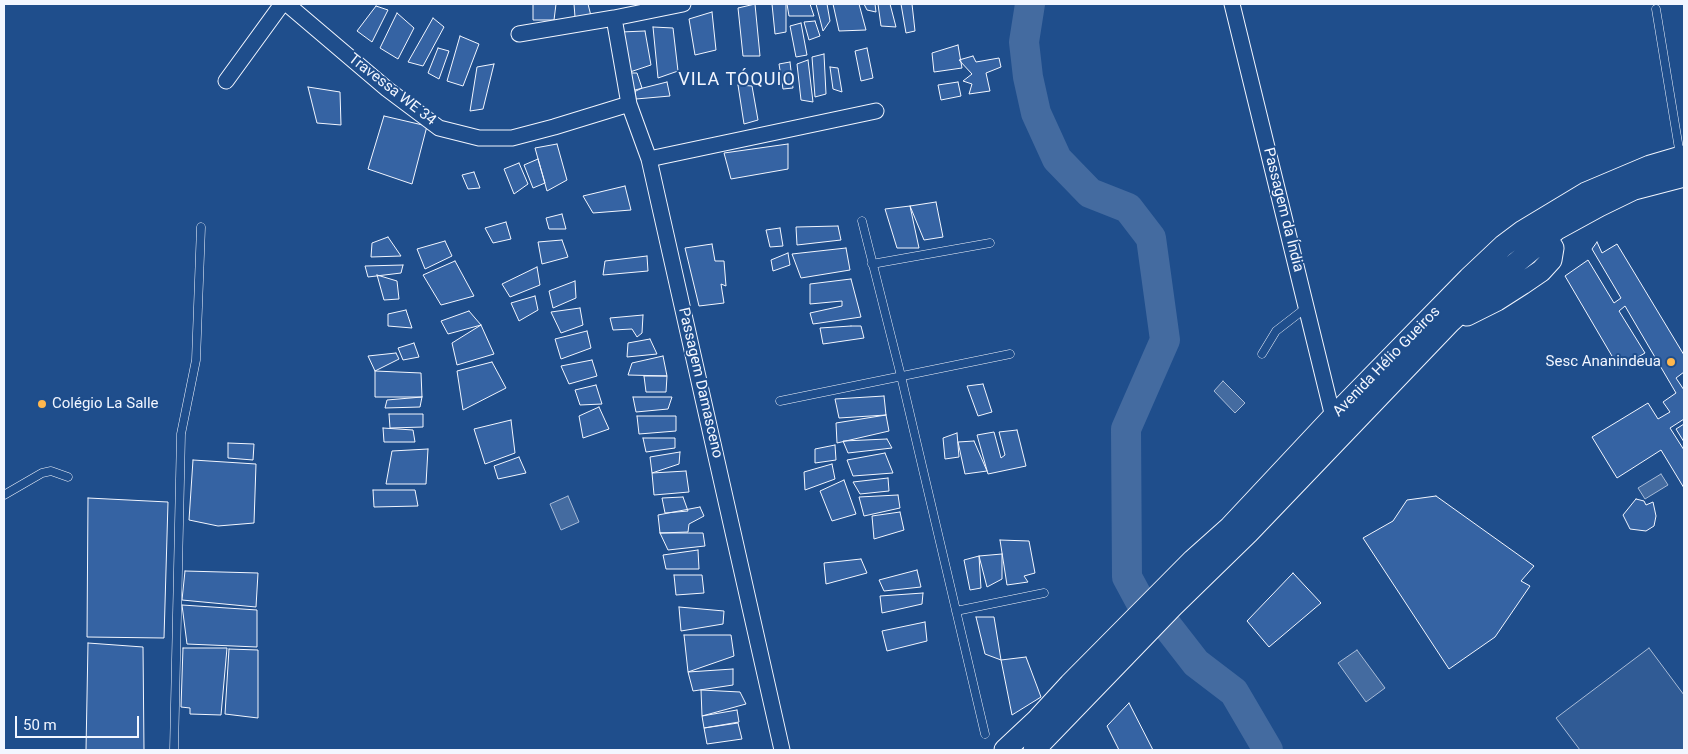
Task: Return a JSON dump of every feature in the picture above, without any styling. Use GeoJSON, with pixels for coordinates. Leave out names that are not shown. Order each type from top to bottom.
{"type":"FeatureCollection","features":[{"type":"Feature","properties":{"kind":"main road","name":"Avenida Hélio Gueiros"},"geometry":{"type":"LineString","coordinates":[[1165,600],[1193,560],[1230,527],[1333,417],[1469,278],[1503,246],[1541,230],[1586,193],[1650,166],[1683,163]]}},
{"type":"Feature","properties":{"kind":"main road","name":"Avenida Hélio Gueiros"},"geometry":{"type":"LineString","coordinates":[[1136,630],[1165,600],[1248,533],[1450,322],[1497,300],[1541,270],[1550,260],[1552,248],[1541,230]]}},
{"type":"Feature","properties":{"kind":"main road"},"geometry":{"type":"LineString","coordinates":[[1005,750],[1136,630]]}},
{"type":"Feature","properties":{"kind":"main road"},"geometry":{"type":"LineString","coordinates":[[1034,750],[1067,718],[1136,630]]}},
{"type":"Feature","properties":{"kind":"street"},"geometry":{"type":"LineString","coordinates":[[226,81],[282,4]]}},
{"type":"Feature","properties":{"kind":"street","name":"Travessa WE 34"},"geometry":{"type":"LineString","coordinates":[[287,4],[388,89],[439,128],[479,138],[512,138],[629,104]]}},
{"type":"Feature","properties":{"kind":"street"},"geometry":{"type":"LineString","coordinates":[[519,34],[683,4]]}},
{"type":"Feature","properties":{"kind":"street","name":"Passagem da Índia"},"geometry":{"type":"LineString","coordinates":[[1232,4],[1333,417]]}},
{"type":"Feature","properties":{"kind":"street","name":"Passagem Damasceno"},"geometry":{"type":"LineString","coordinates":[[614,18],[629,104],[649,159],[782,750]]}},
{"type":"Feature","properties":{"kind":"street"},"geometry":{"type":"LineString","coordinates":[[649,159],[876,111]]}},
{"type":"Feature","properties":{"kind":"lane"},"geometry":{"type":"LineString","coordinates":[[1656,9],[1683,163]]}},
{"type":"Feature","properties":{"kind":"lane"},"geometry":{"type":"LineString","coordinates":[[862,221],[986,734]]}},
{"type":"Feature","properties":{"kind":"lane"},"geometry":{"type":"LineString","coordinates":[[174,750],[181,434],[196,360],[201,227]]}},
{"type":"Feature","properties":{"kind":"lane"},"geometry":{"type":"LineString","coordinates":[[872,264],[990,243]]}},
{"type":"Feature","properties":{"kind":"lane"},"geometry":{"type":"LineString","coordinates":[[1262,354],[1276,331],[1307,307]]}},
{"type":"Feature","properties":{"kind":"lane"},"geometry":{"type":"LineString","coordinates":[[780,401],[1010,354]]}},
{"type":"Feature","properties":{"kind":"lane"},"geometry":{"type":"LineString","coordinates":[[4,495],[51,471],[68,477]]}},
{"type":"Feature","properties":{"kind":"lane"},"geometry":{"type":"LineString","coordinates":[[956,611],[1044,593]]}},
{"type":"Feature","properties":{"kind":"shaded area"},"geometry":{"type":"Polygon","coordinates":[[[1223,381],[1245,403],[1235,413],[1214,391],[1223,381]]]}},
{"type":"Feature","properties":{"kind":"shaded area"},"geometry":{"type":"Polygon","coordinates":[[[1661,474],[1668,485],[1645,499],[1638,488],[1661,474]]]}},
{"type":"Feature","properties":{"kind":"shaded area"},"geometry":{"type":"Polygon","coordinates":[[[568,496],[579,522],[561,530],[550,504],[568,496]]]}},
{"type":"Feature","properties":{"kind":"shaded area"},"geometry":{"type":"Polygon","coordinates":[[[1649,648],[1684,695],[1684,750],[1580,750],[1556,718],[1649,648]]]}},
{"type":"Feature","properties":{"kind":"shaded area"},"geometry":{"type":"Polygon","coordinates":[[[1357,650],[1385,688],[1366,702],[1338,663],[1357,650]]]}},
{"type":"Feature","properties":{"kind":"building"},"geometry":{"type":"Polygon","coordinates":[[[533,4],[556,4],[554,20],[533,20],[533,4]]]}},
{"type":"Feature","properties":{"kind":"building"},"geometry":{"type":"Polygon","coordinates":[[[574,4],[588,4],[591,16],[575,17],[574,4]]]}},
{"type":"Feature","properties":{"kind":"building"},"geometry":{"type":"Polygon","coordinates":[[[755,4],[760,56],[743,56],[738,8],[755,4]]]}},
{"type":"Feature","properties":{"kind":"building"},"geometry":{"type":"Polygon","coordinates":[[[772,4],[786,4],[786,32],[775,34],[772,4]]]}},
{"type":"Feature","properties":{"kind":"building"},"geometry":{"type":"Polygon","coordinates":[[[787,4],[810,4],[814,16],[789,16],[787,4]]]}},
{"type":"Feature","properties":{"kind":"building"},"geometry":{"type":"Polygon","coordinates":[[[816,4],[827,4],[830,21],[823,31],[816,4]]]}},
{"type":"Feature","properties":{"kind":"building"},"geometry":{"type":"Polygon","coordinates":[[[833,4],[859,4],[866,30],[839,31],[833,4]]]}},
{"type":"Feature","properties":{"kind":"building"},"geometry":{"type":"Polygon","coordinates":[[[864,4],[875,4],[876,12],[867,10],[864,4]]]}},
{"type":"Feature","properties":{"kind":"building"},"geometry":{"type":"Polygon","coordinates":[[[878,4],[890,4],[896,27],[881,26],[878,4]]]}},
{"type":"Feature","properties":{"kind":"building"},"geometry":{"type":"Polygon","coordinates":[[[901,4],[912,4],[915,31],[906,33],[901,4]]]}},
{"type":"Feature","properties":{"kind":"building"},"geometry":{"type":"Polygon","coordinates":[[[376,6],[388,10],[372,42],[357,31],[376,6]]]}},
{"type":"Feature","properties":{"kind":"building"},"geometry":{"type":"Polygon","coordinates":[[[712,12],[716,50],[695,55],[689,19],[712,12]]]}},
{"type":"Feature","properties":{"kind":"building"},"geometry":{"type":"Polygon","coordinates":[[[397,13],[414,28],[398,59],[380,48],[397,13]]]}},
{"type":"Feature","properties":{"kind":"building"},"geometry":{"type":"Polygon","coordinates":[[[433,18],[444,27],[423,66],[408,62],[433,18]]]}},
{"type":"Feature","properties":{"kind":"building"},"geometry":{"type":"Polygon","coordinates":[[[815,21],[820,36],[809,40],[804,22],[815,21]]]}},
{"type":"Feature","properties":{"kind":"building"},"geometry":{"type":"Polygon","coordinates":[[[801,23],[807,55],[796,57],[790,26],[801,23]]]}},
{"type":"Feature","properties":{"kind":"building"},"geometry":{"type":"Polygon","coordinates":[[[653,27],[673,28],[678,71],[658,78],[653,27]]]}},
{"type":"Feature","properties":{"kind":"building"},"geometry":{"type":"Polygon","coordinates":[[[645,31],[651,65],[627,73],[621,32],[645,31]]]}},
{"type":"Feature","properties":{"kind":"building"},"geometry":{"type":"Polygon","coordinates":[[[460,36],[479,44],[463,86],[447,81],[460,36]]]}},
{"type":"Feature","properties":{"kind":"building"},"geometry":{"type":"Polygon","coordinates":[[[958,45],[962,68],[934,72],[932,53],[958,45]]]}},
{"type":"Feature","properties":{"kind":"building"},"geometry":{"type":"Polygon","coordinates":[[[438,48],[449,51],[439,79],[428,73],[438,48]]]}},
{"type":"Feature","properties":{"kind":"building"},"geometry":{"type":"Polygon","coordinates":[[[867,48],[873,78],[861,81],[855,51],[867,48]]]}},
{"type":"Feature","properties":{"kind":"building"},"geometry":{"type":"Polygon","coordinates":[[[824,54],[826,94],[815,97],[812,57],[824,54]]]}},
{"type":"Feature","properties":{"kind":"building"},"geometry":{"type":"Polygon","coordinates":[[[973,56],[976,62],[999,58],[1001,67],[986,73],[990,91],[969,94],[972,84],[963,81],[972,74],[959,60],[973,56]]]}},
{"type":"Feature","properties":{"kind":"building"},"geometry":{"type":"Polygon","coordinates":[[[808,60],[813,102],[801,100],[797,64],[808,60]]]}},
{"type":"Feature","properties":{"kind":"building"},"geometry":{"type":"Polygon","coordinates":[[[790,62],[793,88],[783,89],[779,64],[790,62]]]}},
{"type":"Feature","properties":{"kind":"building"},"geometry":{"type":"Polygon","coordinates":[[[494,64],[483,109],[470,111],[477,67],[494,64]]]}},
{"type":"Feature","properties":{"kind":"building"},"geometry":{"type":"Polygon","coordinates":[[[830,67],[838,68],[842,92],[833,89],[830,67]]]}},
{"type":"Feature","properties":{"kind":"building"},"geometry":{"type":"Polygon","coordinates":[[[627,73],[637,73],[642,88],[628,95],[627,73]]]}},
{"type":"Feature","properties":{"kind":"building"},"geometry":{"type":"Polygon","coordinates":[[[667,82],[670,96],[636,99],[635,90],[667,82]]]}},
{"type":"Feature","properties":{"kind":"building"},"geometry":{"type":"Polygon","coordinates":[[[958,82],[961,96],[941,100],[938,85],[958,82]]]}},
{"type":"Feature","properties":{"kind":"building"},"geometry":{"type":"Polygon","coordinates":[[[738,85],[752,86],[758,120],[744,124],[738,85]]]}},
{"type":"Feature","properties":{"kind":"building"},"geometry":{"type":"Polygon","coordinates":[[[308,87],[340,92],[341,125],[317,123],[308,87]]]}},
{"type":"Feature","properties":{"kind":"building"},"geometry":{"type":"Polygon","coordinates":[[[384,116],[427,126],[412,184],[368,169],[384,116]]]}},
{"type":"Feature","properties":{"kind":"building"},"geometry":{"type":"Polygon","coordinates":[[[557,144],[567,180],[547,191],[535,148],[557,144]]]}},
{"type":"Feature","properties":{"kind":"building"},"geometry":{"type":"Polygon","coordinates":[[[788,144],[788,169],[731,179],[724,153],[788,144]]]}},
{"type":"Feature","properties":{"kind":"building"},"geometry":{"type":"Polygon","coordinates":[[[538,159],[545,183],[533,188],[524,165],[538,159]]]}},
{"type":"Feature","properties":{"kind":"building"},"geometry":{"type":"Polygon","coordinates":[[[519,163],[528,184],[514,194],[504,169],[519,163]]]}},
{"type":"Feature","properties":{"kind":"building"},"geometry":{"type":"Polygon","coordinates":[[[474,172],[480,188],[468,189],[462,175],[474,172]]]}},
{"type":"Feature","properties":{"kind":"building"},"geometry":{"type":"Polygon","coordinates":[[[625,186],[631,210],[593,213],[583,196],[625,186]]]}},
{"type":"Feature","properties":{"kind":"building"},"geometry":{"type":"Polygon","coordinates":[[[936,202],[943,237],[924,240],[910,206],[936,202]]]}},
{"type":"Feature","properties":{"kind":"building"},"geometry":{"type":"Polygon","coordinates":[[[910,206],[919,248],[897,248],[885,209],[910,206]]]}},
{"type":"Feature","properties":{"kind":"building"},"geometry":{"type":"Polygon","coordinates":[[[562,214],[566,229],[549,229],[546,218],[562,214]]]}},
{"type":"Feature","properties":{"kind":"building"},"geometry":{"type":"Polygon","coordinates":[[[506,222],[511,239],[493,243],[485,228],[506,222]]]}},
{"type":"Feature","properties":{"kind":"building"},"geometry":{"type":"Polygon","coordinates":[[[838,226],[841,240],[797,245],[796,227],[838,226]]]}},
{"type":"Feature","properties":{"kind":"building"},"geometry":{"type":"Polygon","coordinates":[[[780,228],[783,246],[770,247],[766,230],[780,228]]]}},
{"type":"Feature","properties":{"kind":"building"},"geometry":{"type":"Polygon","coordinates":[[[388,237],[401,256],[371,257],[372,243],[388,237]]]}},
{"type":"Feature","properties":{"kind":"building"},"geometry":{"type":"Polygon","coordinates":[[[562,240],[568,257],[542,264],[538,242],[562,240]]]}},
{"type":"Feature","properties":{"kind":"building"},"geometry":{"type":"Polygon","coordinates":[[[445,241],[452,256],[425,269],[417,249],[445,241]]]}},
{"type":"Feature","properties":{"kind":"building","name":"Sesc Ananindeua"},"geometry":{"type":"Polygon","coordinates":[[[1597,242],[1602,253],[1617,244],[1684,355],[1684,372],[1676,378],[1684,390],[1684,419],[1670,428],[1684,450],[1684,488],[1661,450],[1617,478],[1592,437],[1648,403],[1658,419],[1670,412],[1663,402],[1676,393],[1625,306],[1619,311],[1645,353],[1619,368],[1565,276],[1588,260],[1614,303],[1621,298],[1592,249],[1597,242]]]}},
{"type":"Feature","properties":{"kind":"building"},"geometry":{"type":"Polygon","coordinates":[[[712,244],[715,261],[724,261],[726,286],[721,284],[724,303],[699,306],[685,248],[712,244]]]}},
{"type":"Feature","properties":{"kind":"building"},"geometry":{"type":"Polygon","coordinates":[[[846,248],[850,270],[801,278],[792,254],[846,248]]]}},
{"type":"Feature","properties":{"kind":"building"},"geometry":{"type":"Polygon","coordinates":[[[788,253],[790,265],[773,271],[771,260],[788,253]]]}},
{"type":"Feature","properties":{"kind":"building"},"geometry":{"type":"Polygon","coordinates":[[[647,256],[648,271],[603,275],[605,261],[647,256]]]}},
{"type":"Feature","properties":{"kind":"building"},"geometry":{"type":"Polygon","coordinates":[[[455,261],[474,296],[441,305],[423,275],[455,261]]]}},
{"type":"Feature","properties":{"kind":"building"},"geometry":{"type":"Polygon","coordinates":[[[403,265],[401,273],[368,277],[365,266],[403,265]]]}},
{"type":"Feature","properties":{"kind":"building"},"geometry":{"type":"Polygon","coordinates":[[[537,267],[540,285],[510,297],[502,284],[537,267]]]}},
{"type":"Feature","properties":{"kind":"building"},"geometry":{"type":"Polygon","coordinates":[[[377,275],[397,281],[399,299],[384,300],[377,275]]]}},
{"type":"Feature","properties":{"kind":"building"},"geometry":{"type":"Polygon","coordinates":[[[851,279],[861,317],[813,324],[810,313],[842,306],[842,301],[810,304],[810,284],[851,279]]]}},
{"type":"Feature","properties":{"kind":"building"},"geometry":{"type":"Polygon","coordinates":[[[575,281],[576,298],[553,308],[549,291],[575,281]]]}},
{"type":"Feature","properties":{"kind":"building"},"geometry":{"type":"Polygon","coordinates":[[[535,296],[538,310],[519,321],[511,303],[535,296]]]}},
{"type":"Feature","properties":{"kind":"building"},"geometry":{"type":"Polygon","coordinates":[[[580,308],[583,325],[561,333],[551,312],[580,308]]]}},
{"type":"Feature","properties":{"kind":"building"},"geometry":{"type":"Polygon","coordinates":[[[406,310],[412,328],[388,326],[388,314],[406,310]]]}},
{"type":"Feature","properties":{"kind":"building"},"geometry":{"type":"Polygon","coordinates":[[[469,311],[481,325],[448,334],[441,321],[469,311]]]}},
{"type":"Feature","properties":{"kind":"building"},"geometry":{"type":"Polygon","coordinates":[[[643,315],[642,333],[637,337],[632,329],[613,330],[610,318],[643,315]]]}},
{"type":"Feature","properties":{"kind":"building"},"geometry":{"type":"Polygon","coordinates":[[[481,325],[494,354],[457,365],[452,343],[481,325]]]}},
{"type":"Feature","properties":{"kind":"building"},"geometry":{"type":"Polygon","coordinates":[[[861,326],[864,338],[823,344],[820,328],[861,326]]]}},
{"type":"Feature","properties":{"kind":"building"},"geometry":{"type":"Polygon","coordinates":[[[587,331],[591,348],[561,359],[555,339],[587,331]]]}},
{"type":"Feature","properties":{"kind":"building"},"geometry":{"type":"Polygon","coordinates":[[[650,339],[657,354],[627,357],[628,343],[650,339]]]}},
{"type":"Feature","properties":{"kind":"building"},"geometry":{"type":"Polygon","coordinates":[[[414,343],[419,357],[403,360],[398,348],[414,343]]]}},
{"type":"Feature","properties":{"kind":"building"},"geometry":{"type":"Polygon","coordinates":[[[396,353],[399,359],[375,371],[368,356],[396,353]]]}},
{"type":"Feature","properties":{"kind":"building"},"geometry":{"type":"Polygon","coordinates":[[[663,356],[667,376],[628,375],[632,363],[663,356]]]}},
{"type":"Feature","properties":{"kind":"building"},"geometry":{"type":"Polygon","coordinates":[[[592,360],[597,376],[569,384],[561,366],[592,360]]]}},
{"type":"Feature","properties":{"kind":"building"},"geometry":{"type":"Polygon","coordinates":[[[492,362],[506,388],[463,410],[457,371],[492,362]]]}},
{"type":"Feature","properties":{"kind":"building"},"geometry":{"type":"Polygon","coordinates":[[[375,371],[421,373],[422,397],[375,397],[375,371]]]}},
{"type":"Feature","properties":{"kind":"building"},"geometry":{"type":"Polygon","coordinates":[[[644,376],[667,376],[666,392],[646,392],[644,376]]]}},
{"type":"Feature","properties":{"kind":"building"},"geometry":{"type":"Polygon","coordinates":[[[983,384],[992,412],[978,416],[967,386],[983,384]]]}},
{"type":"Feature","properties":{"kind":"building"},"geometry":{"type":"Polygon","coordinates":[[[596,385],[602,404],[580,405],[575,390],[596,385]]]}},
{"type":"Feature","properties":{"kind":"building"},"geometry":{"type":"Polygon","coordinates":[[[884,396],[886,415],[839,418],[835,399],[884,396]]]}},
{"type":"Feature","properties":{"kind":"building"},"geometry":{"type":"Polygon","coordinates":[[[422,397],[420,407],[385,408],[387,400],[422,397]]]}},
{"type":"Feature","properties":{"kind":"building"},"geometry":{"type":"Polygon","coordinates":[[[633,397],[672,397],[668,409],[636,412],[633,397]]]}},
{"type":"Feature","properties":{"kind":"building"},"geometry":{"type":"Polygon","coordinates":[[[599,407],[609,429],[583,438],[579,416],[599,407]]]}},
{"type":"Feature","properties":{"kind":"building"},"geometry":{"type":"Polygon","coordinates":[[[389,414],[423,414],[423,427],[390,428],[389,414]]]}},
{"type":"Feature","properties":{"kind":"building"},"geometry":{"type":"Polygon","coordinates":[[[886,415],[889,431],[837,443],[836,423],[886,415]]]}},
{"type":"Feature","properties":{"kind":"building"},"geometry":{"type":"Polygon","coordinates":[[[637,416],[676,416],[676,431],[639,434],[637,416]]]}},
{"type":"Feature","properties":{"kind":"building"},"geometry":{"type":"Polygon","coordinates":[[[511,420],[515,453],[485,464],[474,429],[511,420]]]}},
{"type":"Feature","properties":{"kind":"building"},"geometry":{"type":"Polygon","coordinates":[[[1684,424],[1684,442],[1676,429],[1684,424]]]}},
{"type":"Feature","properties":{"kind":"building"},"geometry":{"type":"Polygon","coordinates":[[[383,428],[413,430],[415,442],[384,442],[383,428]]]}},
{"type":"Feature","properties":{"kind":"building"},"geometry":{"type":"Polygon","coordinates":[[[1017,430],[1026,466],[988,474],[977,435],[994,432],[1001,458],[1005,455],[999,432],[1017,430]]]}},
{"type":"Feature","properties":{"kind":"building"},"geometry":{"type":"Polygon","coordinates":[[[957,433],[959,457],[945,459],[943,438],[957,433]]]}},
{"type":"Feature","properties":{"kind":"building"},"geometry":{"type":"Polygon","coordinates":[[[643,438],[675,438],[675,448],[646,452],[643,438]]]}},
{"type":"Feature","properties":{"kind":"building"},"geometry":{"type":"Polygon","coordinates":[[[887,439],[892,448],[848,453],[843,441],[887,439]]]}},
{"type":"Feature","properties":{"kind":"building"},"geometry":{"type":"Polygon","coordinates":[[[974,441],[987,471],[965,474],[958,442],[974,441]]]}},
{"type":"Feature","properties":{"kind":"building"},"geometry":{"type":"Polygon","coordinates":[[[228,443],[254,444],[253,460],[228,458],[228,443]]]}},
{"type":"Feature","properties":{"kind":"building"},"geometry":{"type":"Polygon","coordinates":[[[835,445],[836,460],[815,463],[815,449],[835,445]]]}},
{"type":"Feature","properties":{"kind":"building"},"geometry":{"type":"Polygon","coordinates":[[[428,449],[426,484],[386,484],[392,451],[428,449]]]}},
{"type":"Feature","properties":{"kind":"building"},"geometry":{"type":"Polygon","coordinates":[[[680,452],[679,464],[652,473],[650,457],[680,452]]]}},
{"type":"Feature","properties":{"kind":"building"},"geometry":{"type":"Polygon","coordinates":[[[885,453],[893,473],[853,476],[847,460],[885,453]]]}},
{"type":"Feature","properties":{"kind":"building"},"geometry":{"type":"Polygon","coordinates":[[[519,457],[526,473],[498,479],[494,466],[519,457]]]}},
{"type":"Feature","properties":{"kind":"building"},"geometry":{"type":"Polygon","coordinates":[[[193,460],[256,464],[254,523],[218,526],[189,520],[193,460]]]}},
{"type":"Feature","properties":{"kind":"building"},"geometry":{"type":"Polygon","coordinates":[[[832,464],[835,479],[805,490],[804,472],[832,464]]]}},
{"type":"Feature","properties":{"kind":"building"},"geometry":{"type":"Polygon","coordinates":[[[686,471],[689,492],[654,495],[652,473],[686,471]]]}},
{"type":"Feature","properties":{"kind":"building"},"geometry":{"type":"Polygon","coordinates":[[[888,478],[889,491],[860,494],[853,482],[888,478]]]}},
{"type":"Feature","properties":{"kind":"building"},"geometry":{"type":"Polygon","coordinates":[[[844,480],[856,514],[832,521],[820,491],[844,480]]]}},
{"type":"Feature","properties":{"kind":"building"},"geometry":{"type":"Polygon","coordinates":[[[373,490],[415,490],[418,506],[374,507],[373,490]]]}},
{"type":"Feature","properties":{"kind":"building"},"geometry":{"type":"Polygon","coordinates":[[[898,495],[900,508],[864,516],[859,497],[898,495]]]}},
{"type":"Feature","properties":{"kind":"building"},"geometry":{"type":"Polygon","coordinates":[[[1436,496],[1534,566],[1521,581],[1530,586],[1495,637],[1449,669],[1363,538],[1393,521],[1407,500],[1436,496]]]}},
{"type":"Feature","properties":{"kind":"building"},"geometry":{"type":"Polygon","coordinates":[[[683,497],[688,511],[665,513],[662,498],[683,497]]]}},
{"type":"Feature","properties":{"kind":"building"},"geometry":{"type":"Polygon","coordinates":[[[88,498],[168,502],[164,638],[87,637],[88,498]]]}},
{"type":"Feature","properties":{"kind":"building"},"geometry":{"type":"Polygon","coordinates":[[[1636,499],[1644,501],[1646,505],[1653,502],[1656,516],[1654,526],[1646,531],[1630,529],[1623,515],[1636,499]]]}},
{"type":"Feature","properties":{"kind":"building"},"geometry":{"type":"Polygon","coordinates":[[[700,507],[704,516],[689,524],[688,532],[660,533],[658,515],[700,507]]]}},
{"type":"Feature","properties":{"kind":"building"},"geometry":{"type":"Polygon","coordinates":[[[900,512],[904,530],[874,539],[872,516],[900,512]]]}},
{"type":"Feature","properties":{"kind":"building"},"geometry":{"type":"Polygon","coordinates":[[[660,533],[703,533],[705,546],[668,550],[660,533]]]}},
{"type":"Feature","properties":{"kind":"building"},"geometry":{"type":"Polygon","coordinates":[[[1000,540],[1029,541],[1035,573],[1024,576],[1028,582],[1007,585],[1000,540]]]}},
{"type":"Feature","properties":{"kind":"building"},"geometry":{"type":"Polygon","coordinates":[[[698,550],[699,569],[666,569],[663,555],[698,550]]]}},
{"type":"Feature","properties":{"kind":"building"},"geometry":{"type":"Polygon","coordinates":[[[1002,554],[1002,579],[987,587],[979,556],[1002,554]]]}},
{"type":"Feature","properties":{"kind":"building"},"geometry":{"type":"Polygon","coordinates":[[[979,556],[981,588],[970,590],[964,560],[979,556]]]}},
{"type":"Feature","properties":{"kind":"building"},"geometry":{"type":"Polygon","coordinates":[[[861,559],[867,573],[826,584],[824,563],[861,559]]]}},
{"type":"Feature","properties":{"kind":"building"},"geometry":{"type":"Polygon","coordinates":[[[917,570],[921,587],[884,591],[879,580],[917,570]]]}},
{"type":"Feature","properties":{"kind":"building"},"geometry":{"type":"Polygon","coordinates":[[[185,571],[258,573],[256,607],[182,600],[185,571]]]}},
{"type":"Feature","properties":{"kind":"building"},"geometry":{"type":"Polygon","coordinates":[[[1293,573],[1321,603],[1269,647],[1247,621],[1293,573]]]}},
{"type":"Feature","properties":{"kind":"building"},"geometry":{"type":"Polygon","coordinates":[[[674,575],[702,575],[704,593],[676,595],[674,575]]]}},
{"type":"Feature","properties":{"kind":"building"},"geometry":{"type":"Polygon","coordinates":[[[923,593],[922,604],[882,613],[880,596],[923,593]]]}},
{"type":"Feature","properties":{"kind":"building"},"geometry":{"type":"Polygon","coordinates":[[[182,605],[257,610],[257,647],[187,644],[182,605]]]}},
{"type":"Feature","properties":{"kind":"building"},"geometry":{"type":"Polygon","coordinates":[[[679,607],[724,611],[723,624],[681,631],[679,607]]]}},
{"type":"Feature","properties":{"kind":"building"},"geometry":{"type":"Polygon","coordinates":[[[976,617],[994,617],[1001,660],[985,654],[976,617]]]}},
{"type":"Feature","properties":{"kind":"building"},"geometry":{"type":"Polygon","coordinates":[[[925,622],[927,641],[887,651],[882,631],[925,622]]]}},
{"type":"Feature","properties":{"kind":"building"},"geometry":{"type":"Polygon","coordinates":[[[684,635],[731,635],[734,656],[688,672],[684,635]]]}},
{"type":"Feature","properties":{"kind":"building"},"geometry":{"type":"Polygon","coordinates":[[[88,643],[143,647],[144,750],[86,750],[88,643]]]}},
{"type":"Feature","properties":{"kind":"building"},"geometry":{"type":"Polygon","coordinates":[[[183,648],[227,648],[221,715],[190,714],[190,708],[181,707],[183,648]]]}},
{"type":"Feature","properties":{"kind":"building"},"geometry":{"type":"Polygon","coordinates":[[[229,649],[258,650],[258,718],[225,714],[229,649]]]}},
{"type":"Feature","properties":{"kind":"building"},"geometry":{"type":"Polygon","coordinates":[[[1026,657],[1041,697],[1012,715],[1001,660],[1026,657]]]}},
{"type":"Feature","properties":{"kind":"building"},"geometry":{"type":"Polygon","coordinates":[[[733,669],[733,685],[693,691],[688,672],[733,669]]]}},
{"type":"Feature","properties":{"kind":"building"},"geometry":{"type":"Polygon","coordinates":[[[701,690],[740,692],[746,704],[702,716],[701,690]]]}},
{"type":"Feature","properties":{"kind":"building"},"geometry":{"type":"Polygon","coordinates":[[[1129,703],[1153,750],[1119,750],[1107,726],[1129,703]]]}},
{"type":"Feature","properties":{"kind":"building"},"geometry":{"type":"Polygon","coordinates":[[[737,710],[739,722],[704,728],[702,716],[737,710]]]}},
{"type":"Feature","properties":{"kind":"building"},"geometry":{"type":"Polygon","coordinates":[[[738,723],[742,739],[707,744],[704,728],[738,723]]]}},
{"type":"Feature","properties":{"kind":"waterway"},"geometry":{"type":"LineString","coordinates":[[1030,4],[1024,42],[1028,77],[1036,113],[1057,159],[1090,193],[1128,208],[1151,238],[1165,340],[1126,429],[1127,577],[1141,603],[1168,627],[1196,663],[1234,692],[1268,750]]}},
{"type":"Feature","properties":{"kind":"place","name":"Sesc Ananindeua"},"geometry":{"type":"Point","coordinates":[1671,362]}},
{"type":"Feature","properties":{"kind":"place","name":"Colégio La Salle"},"geometry":{"type":"Point","coordinates":[42,404]}},
{"type":"Feature","properties":{"kind":"district","name":"VILA TÓQUIO"},"geometry":{"type":"Point","coordinates":[737,80]}}]}
